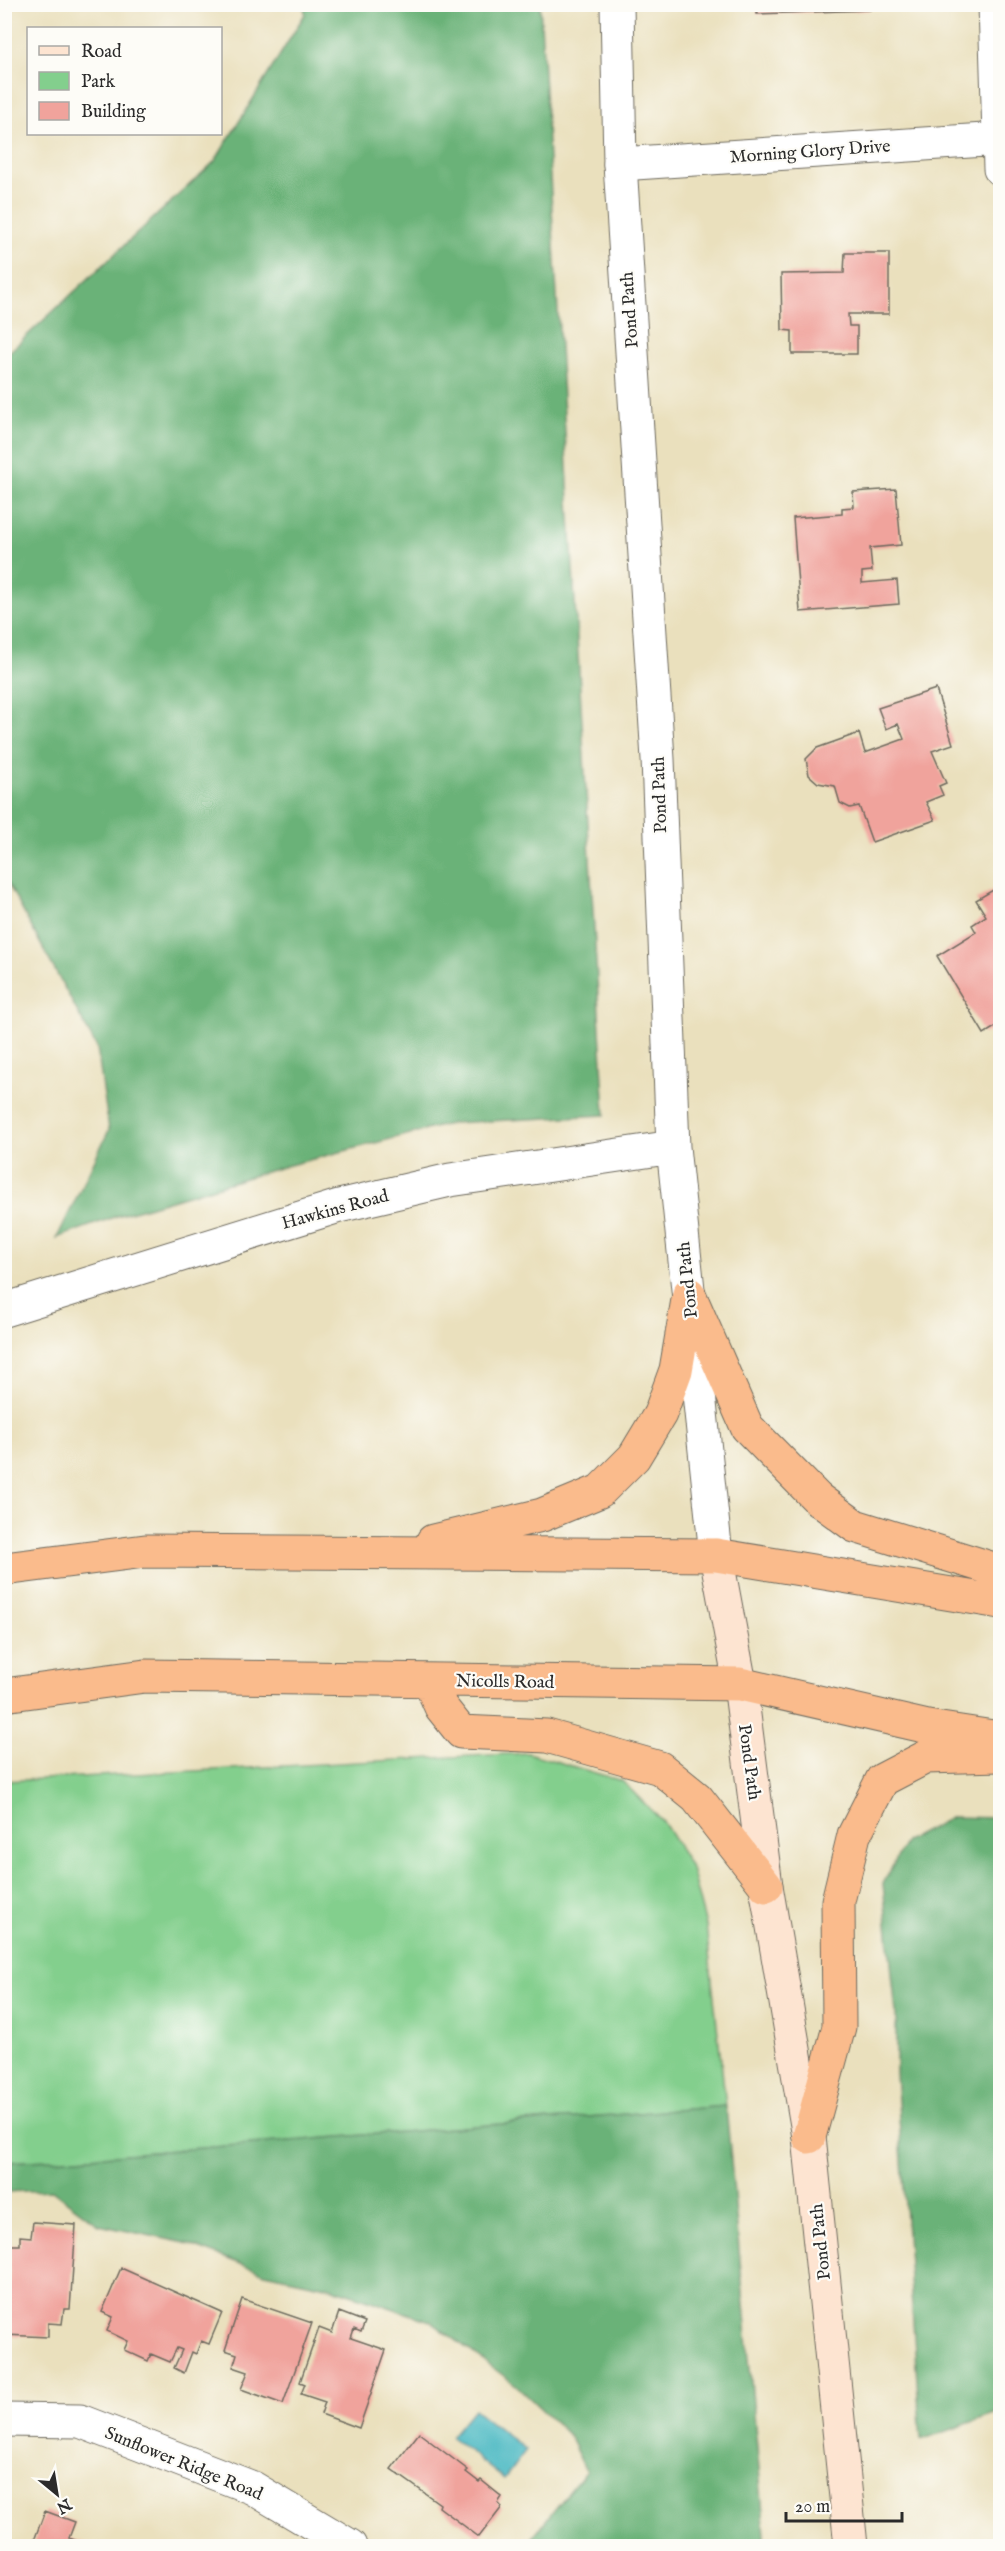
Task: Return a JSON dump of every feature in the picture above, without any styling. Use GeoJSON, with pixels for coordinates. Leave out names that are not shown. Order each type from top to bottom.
{"type":"FeatureCollection","features":[{"type":"Feature","properties":{"kind":"highway"},"geometry":{"type":"LineString","coordinates":[[384,1553],[542,1515],[600,1491],[634,1457],[660,1414],[676,1370],[689,1294]]}},
{"type":"Feature","properties":{"kind":"highway"},"geometry":{"type":"LineString","coordinates":[[689,1294],[747,1427],[818,1499],[855,1526],[1000,1571]]}},
{"type":"Feature","properties":{"kind":"highway"},"geometry":{"type":"LineString","coordinates":[[4,1569],[145,1551],[716,1555],[1000,1602]]}},
{"type":"Feature","properties":{"kind":"highway","name":"Nicolls Road"},"geometry":{"type":"LineString","coordinates":[[4,1695],[145,1676],[740,1684],[928,1727],[1000,1738]]}},
{"type":"Feature","properties":{"kind":"highway"},"geometry":{"type":"LineString","coordinates":[[429,1680],[441,1707],[461,1732],[547,1736],[660,1768],[697,1798],[766,1886]]}},
{"type":"Feature","properties":{"kind":"highway"},"geometry":{"type":"LineString","coordinates":[[810,2137],[839,2027],[838,1901],[854,1835],[882,1780],[926,1756],[1000,1755]]}},
{"type":"Feature","properties":{"kind":"main road","name":"Pond Path"},"geometry":{"type":"LineString","coordinates":[[716,1555],[740,1684],[766,1886],[810,2137],[850,2547]]}},
{"type":"Feature","properties":{"kind":"street","name":"Pond Path"},"geometry":{"type":"LineString","coordinates":[[617,4],[620,164],[658,759],[673,1148],[716,1555]]}},
{"type":"Feature","properties":{"kind":"street"},"geometry":{"type":"LineString","coordinates":[[995,4],[1000,149]]}},
{"type":"Feature","properties":{"kind":"street","name":"Morning Glory Drive"},"geometry":{"type":"LineString","coordinates":[[620,164],[1000,149]]}},
{"type":"Feature","properties":{"kind":"street","name":"Hawkins Road"},"geometry":{"type":"LineString","coordinates":[[4,1310],[339,1206],[450,1180],[673,1148]]}},
{"type":"Feature","properties":{"kind":"street","name":"Sunflower Ridge Road"},"geometry":{"type":"LineString","coordinates":[[4,2420],[80,2421],[253,2488],[350,2547]]}},
{"type":"Feature","properties":{"kind":"green space"},"geometry":{"type":"Polygon","coordinates":[[[304,5],[540,5],[605,1115],[453,1123],[286,1166],[117,1216],[57,1238],[109,1130],[97,1048],[5,878],[5,356],[215,161],[305,14],[304,5]]]}},
{"type":"Feature","properties":{"kind":"green space"},"geometry":{"type":"Polygon","coordinates":[[[528,1753],[622,1781],[664,1823],[690,1865],[706,1926],[726,2106],[5,2162],[5,1781],[528,1753]]]}},
{"type":"Feature","properties":{"kind":"green space"},"geometry":{"type":"Polygon","coordinates":[[[952,1817],[1000,1818],[1000,2412],[921,2440],[896,2073],[896,2013],[883,1884],[906,1841],[952,1817]]]}},
{"type":"Feature","properties":{"kind":"green space"},"geometry":{"type":"Polygon","coordinates":[[[726,2106],[766,2546],[525,2546],[586,2471],[569,2436],[560,2427],[516,2385],[430,2321],[330,2287],[265,2273],[185,2243],[99,2225],[52,2190],[5,2192],[5,2162],[726,2106]]]}},
{"type":"Feature","properties":{"kind":"water"},"geometry":{"type":"Polygon","coordinates":[[[474,2409],[526,2450],[504,2479],[451,2437],[474,2409]]]}},
{"type":"Feature","properties":{"kind":"building"},"geometry":{"type":"Polygon","coordinates":[[[757,4],[870,4],[870,10],[757,14],[757,4]]]}},
{"type":"Feature","properties":{"kind":"building"},"geometry":{"type":"Polygon","coordinates":[[[845,253],[889,253],[889,314],[848,314],[849,326],[857,326],[857,354],[792,354],[792,331],[782,330],[781,274],[844,273],[845,253]]]}},
{"type":"Feature","properties":{"kind":"building"},"geometry":{"type":"Polygon","coordinates":[[[896,489],[901,545],[870,548],[872,571],[862,572],[862,583],[897,580],[899,604],[800,612],[793,518],[842,514],[842,508],[854,507],[853,492],[896,489]]]}},
{"type":"Feature","properties":{"kind":"building"},"geometry":{"type":"Polygon","coordinates":[[[936,689],[953,744],[932,751],[946,783],[939,786],[943,795],[926,802],[935,820],[872,842],[859,806],[850,808],[840,803],[835,786],[818,783],[809,775],[806,759],[817,748],[859,733],[865,753],[904,739],[898,724],[886,729],[878,708],[936,689]]]}},
{"type":"Feature","properties":{"kind":"building"},"geometry":{"type":"Polygon","coordinates":[[[1000,886],[1000,1024],[984,1034],[937,956],[976,932],[972,925],[986,916],[976,900],[1000,886]]]}},
{"type":"Feature","properties":{"kind":"building"},"geometry":{"type":"Polygon","coordinates":[[[33,2222],[76,2225],[70,2309],[64,2309],[62,2324],[48,2323],[48,2337],[5,2335],[11,2245],[20,2245],[20,2236],[31,2237],[33,2222]]]}},
{"type":"Feature","properties":{"kind":"building"},"geometry":{"type":"Polygon","coordinates":[[[121,2268],[222,2313],[209,2344],[201,2341],[196,2354],[192,2352],[184,2373],[174,2368],[182,2350],[177,2348],[170,2362],[151,2354],[148,2361],[124,2350],[128,2341],[107,2331],[113,2317],[102,2312],[121,2268]]]}},
{"type":"Feature","properties":{"kind":"building"},"geometry":{"type":"Polygon","coordinates":[[[242,2299],[312,2323],[283,2404],[241,2389],[248,2372],[233,2367],[237,2354],[225,2350],[242,2299]]]}},
{"type":"Feature","properties":{"kind":"building"},"geometry":{"type":"Polygon","coordinates":[[[339,2312],[365,2322],[361,2332],[354,2329],[351,2338],[386,2350],[359,2428],[321,2414],[325,2402],[301,2394],[305,2384],[300,2382],[319,2328],[332,2333],[339,2312]]]}},
{"type":"Feature","properties":{"kind":"building"},"geometry":{"type":"Polygon","coordinates":[[[419,2433],[468,2470],[466,2472],[479,2482],[481,2480],[502,2497],[498,2503],[502,2507],[479,2537],[439,2507],[440,2504],[391,2469],[419,2433]]]}},
{"type":"Feature","properties":{"kind":"building"},"geometry":{"type":"Polygon","coordinates":[[[45,2511],[75,2522],[69,2538],[86,2544],[86,2546],[32,2546],[45,2511]]]}}]}
